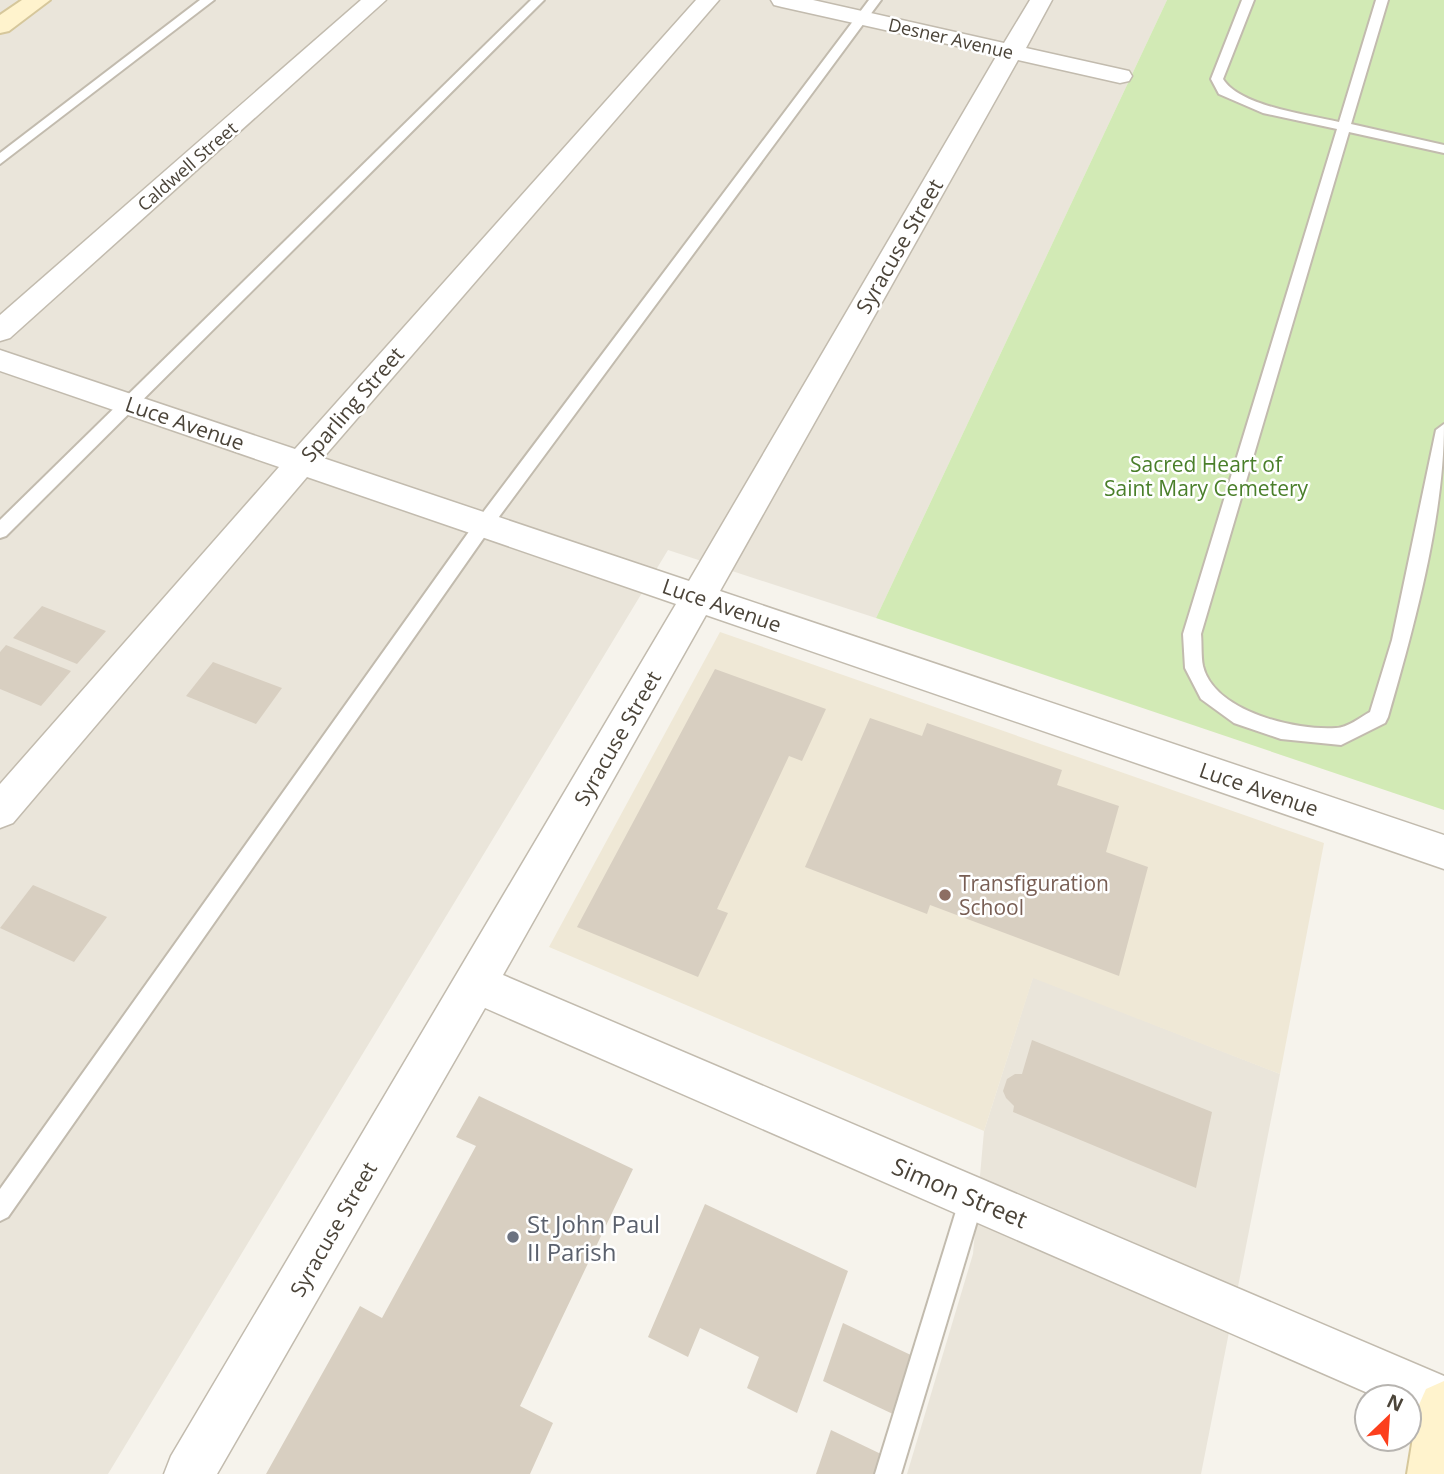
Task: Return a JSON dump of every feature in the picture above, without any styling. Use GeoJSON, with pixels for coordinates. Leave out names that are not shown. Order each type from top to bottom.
{"type":"FeatureCollection","features":[{"type":"Feature","properties":{"kind":"street"},"geometry":{"type":"LineString","coordinates":[[0,26],[38,0]]}},
{"type":"Feature","properties":{"kind":"street","name":"Caldwell Street"},"geometry":{"type":"LineString","coordinates":[[0,331],[375,0]]}},
{"type":"Feature","properties":{"kind":"street","name":"Sparling Street"},"geometry":{"type":"LineString","coordinates":[[0,811],[301,463],[708,0]]}},
{"type":"Feature","properties":{"kind":"street","name":"Desner Avenue"},"geometry":{"type":"LineString","coordinates":[[782,0],[868,9],[1012,51],[1120,76]]}},
{"type":"Feature","properties":{"kind":"street","name":"Syracuse Street"},"geometry":{"type":"LineString","coordinates":[[189,1474],[476,984],[1041,0]]}},
{"type":"Feature","properties":{"kind":"street","name":"Luce Avenue"},"geometry":{"type":"LineString","coordinates":[[0,360],[1444,852]]}},
{"type":"Feature","properties":{"kind":"street","name":"Simon Street"},"geometry":{"type":"LineString","coordinates":[[476,984],[1444,1401]]}},
{"type":"Feature","properties":{"kind":"street"},"geometry":{"type":"LineString","coordinates":[[1434,1474],[1444,1407]]}},
{"type":"Feature","properties":{"kind":"lane"},"geometry":{"type":"LineString","coordinates":[[0,159],[208,0]]}},
{"type":"Feature","properties":{"kind":"lane"},"geometry":{"type":"LineString","coordinates":[[0,531],[538,0]]}},
{"type":"Feature","properties":{"kind":"lane"},"geometry":{"type":"LineString","coordinates":[[1248,0],[1217,79],[1224,91],[1268,110],[1444,149]]}},
{"type":"Feature","properties":{"kind":"lane"},"geometry":{"type":"LineString","coordinates":[[1382,0],[1192,634],[1194,668],[1208,693],[1241,717],[1281,730],[1341,737],[1378,717],[1401,640],[1444,430]]}},
{"type":"Feature","properties":{"kind":"lane"},"geometry":{"type":"LineString","coordinates":[[0,1209],[484,524],[868,9]]}},
{"type":"Feature","properties":{"kind":"lane"},"geometry":{"type":"LineString","coordinates":[[888,1474],[972,1198]]}},
{"type":"Feature","properties":{"kind":"shaded area"},"geometry":{"type":"Polygon","coordinates":[[[0,0],[1167,0],[876,618],[668,550],[108,1474],[0,1474],[0,0]]]}},
{"type":"Feature","properties":{"kind":"shaded area","name":"Transfiguration School"},"geometry":{"type":"Polygon","coordinates":[[[720,632],[1324,843],[1280,1074],[1033,978],[984,1131],[549,947],[720,632]]]}},
{"type":"Feature","properties":{"kind":"shaded area"},"geometry":{"type":"Polygon","coordinates":[[[1033,977],[1280,1074],[1201,1474],[907,1474],[973,1254],[984,1131],[1033,977]]]}},
{"type":"Feature","properties":{"kind":"green space","name":"Sacred Heart of Saint Mary Cemetery"},"geometry":{"type":"Polygon","coordinates":[[[1167,0],[1444,0],[1444,810],[876,618],[1167,0]]]}},
{"type":"Feature","properties":{"kind":"building"},"geometry":{"type":"Polygon","coordinates":[[[42,606],[106,631],[77,664],[13,638],[42,606]]]}},
{"type":"Feature","properties":{"kind":"building"},"geometry":{"type":"Polygon","coordinates":[[[6,645],[71,671],[41,706],[0,689],[0,652],[6,645]]]}},
{"type":"Feature","properties":{"kind":"building"},"geometry":{"type":"Polygon","coordinates":[[[213,662],[282,688],[256,724],[186,696],[213,662]]]}},
{"type":"Feature","properties":{"kind":"building"},"geometry":{"type":"Polygon","coordinates":[[[715,669],[826,709],[802,761],[789,756],[717,909],[728,913],[698,977],[577,927],[715,669]]]}},
{"type":"Feature","properties":{"kind":"building"},"geometry":{"type":"Polygon","coordinates":[[[870,718],[922,736],[927,723],[1062,770],[1057,785],[1119,806],[1106,852],[1148,867],[1119,976],[930,905],[927,914],[805,867],[870,718]]]}},
{"type":"Feature","properties":{"kind":"building"},"geometry":{"type":"Polygon","coordinates":[[[33,885],[107,917],[74,962],[0,928],[33,885]]]}},
{"type":"Feature","properties":{"kind":"building"},"geometry":{"type":"Polygon","coordinates":[[[1032,1040],[1212,1112],[1196,1188],[1013,1112],[1014,1106],[1003,1091],[1007,1079],[1015,1074],[1022,1074],[1032,1040]]]}},
{"type":"Feature","properties":{"kind":"building","name":"St John Paul II Parish"},"geometry":{"type":"Polygon","coordinates":[[[479,1096],[633,1169],[520,1406],[553,1423],[530,1474],[266,1474],[360,1306],[382,1318],[476,1146],[456,1137],[479,1096]]]}},
{"type":"Feature","properties":{"kind":"building"},"geometry":{"type":"Polygon","coordinates":[[[705,1204],[848,1271],[797,1413],[747,1388],[759,1357],[700,1328],[688,1357],[648,1337],[705,1204]]]}},
{"type":"Feature","properties":{"kind":"building"},"geometry":{"type":"Polygon","coordinates":[[[843,1323],[913,1356],[895,1415],[823,1381],[843,1323]]]}},
{"type":"Feature","properties":{"kind":"building"},"geometry":{"type":"Polygon","coordinates":[[[831,1430],[881,1454],[875,1474],[816,1474],[831,1430]]]}},
{"type":"Feature","properties":{"kind":"place","name":"Transfiguration School"},"geometry":{"type":"Point","coordinates":[945,895]}},
{"type":"Feature","properties":{"kind":"place","name":"St John Paul II Parish"},"geometry":{"type":"Point","coordinates":[513,1237]}}]}
